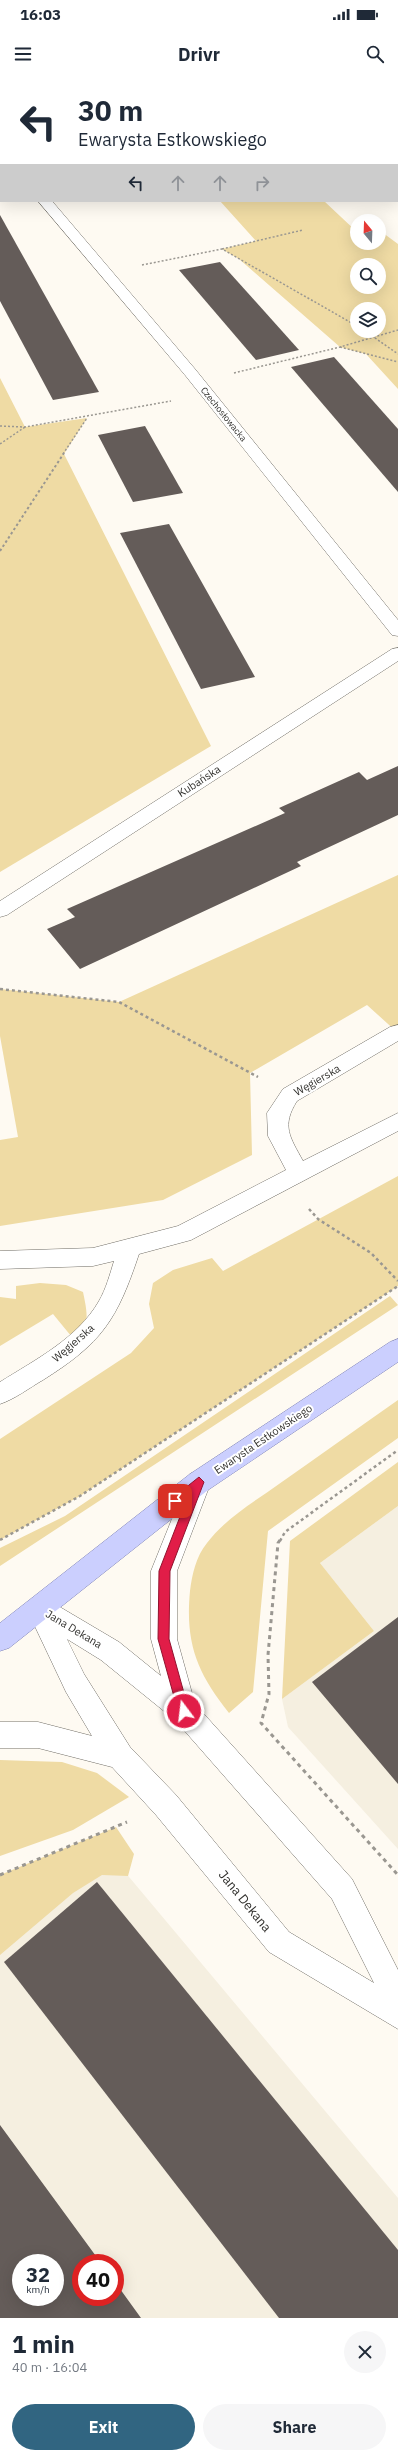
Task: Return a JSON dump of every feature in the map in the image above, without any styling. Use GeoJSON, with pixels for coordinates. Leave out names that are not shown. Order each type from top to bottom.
{"type":"FeatureCollection","features":[{"type":"Feature","properties":{"kind":"main road","name":"Ewarysta Estkowskiego"},"geometry":{"type":"LineString","coordinates":[[0,1639],[199,1482],[398,1349]]}},
{"type":"Feature","properties":{"kind":"street","name":"Czechosłowacka"},"geometry":{"type":"LineString","coordinates":[[47,202],[203,388],[398,631]]}},
{"type":"Feature","properties":{"kind":"street","name":"Kubańska"},"geometry":{"type":"LineString","coordinates":[[0,910],[398,653]]}},
{"type":"Feature","properties":{"kind":"street","name":"Węgierska"},"geometry":{"type":"LineString","coordinates":[[292,1177],[279,1136],[278,1113],[290,1095],[397,1032]]}},
{"type":"Feature","properties":{"kind":"street"},"geometry":{"type":"LineString","coordinates":[[0,1260],[93,1257],[183,1234],[398,1121]]}},
{"type":"Feature","properties":{"kind":"street","name":"Węgierska"},"geometry":{"type":"LineString","coordinates":[[0,1394],[54,1360],[95,1325],[114,1292],[130,1248]]}},
{"type":"Feature","properties":{"kind":"street","name":"Jana Dekana"},"geometry":{"type":"LineString","coordinates":[[184,1711],[164,1639],[164,1571],[199,1482]]}},
{"type":"Feature","properties":{"kind":"street","name":"Jana Dekana"},"geometry":{"type":"LineString","coordinates":[[39,1608],[110,1651],[184,1711],[342,1889],[398,2001]]}},
{"type":"Feature","properties":{"kind":"street","name":"Jana Dekana"},"geometry":{"type":"LineString","coordinates":[[39,1608],[75,1683],[120,1756],[166,1804],[278,1942],[398,2014]]}},
{"type":"Feature","properties":{"kind":"street"},"geometry":{"type":"LineString","coordinates":[[0,1735],[38,1735],[120,1756]]}},
{"type":"Feature","properties":{"kind":"path"},"geometry":{"type":"LineString","coordinates":[[105,272],[222,249],[303,230]]}},
{"type":"Feature","properties":{"kind":"path"},"geometry":{"type":"LineString","coordinates":[[222,249],[350,322]]}},
{"type":"Feature","properties":{"kind":"path"},"geometry":{"type":"LineString","coordinates":[[386,334],[398,330]]}},
{"type":"Feature","properties":{"kind":"path"},"geometry":{"type":"LineString","coordinates":[[0,426],[25,427],[87,418],[203,388],[372,338]]}},
{"type":"Feature","properties":{"kind":"path"},"geometry":{"type":"LineString","coordinates":[[376,338],[398,354]]}},
{"type":"Feature","properties":{"kind":"path"},"geometry":{"type":"LineString","coordinates":[[340,347],[398,362]]}},
{"type":"Feature","properties":{"kind":"path"},"geometry":{"type":"LineString","coordinates":[[0,551],[87,418]]}},
{"type":"Feature","properties":{"kind":"path"},"geometry":{"type":"LineString","coordinates":[[0,444],[25,427]]}},
{"type":"Feature","properties":{"kind":"path"},"geometry":{"type":"LineString","coordinates":[[0,989],[119,1002],[290,1095]]}},
{"type":"Feature","properties":{"kind":"path"},"geometry":{"type":"LineString","coordinates":[[292,1177],[318,1219],[371,1253],[398,1281]]}},
{"type":"Feature","properties":{"kind":"path"},"geometry":{"type":"LineString","coordinates":[[0,1540],[80,1496],[398,1286]]}},
{"type":"Feature","properties":{"kind":"path"},"geometry":{"type":"LineString","coordinates":[[398,1450],[285,1532],[278,1543],[268,1655],[269,1694],[261,1723],[398,1875]]}},
{"type":"Feature","properties":{"kind":"path"},"geometry":{"type":"LineString","coordinates":[[0,1875],[166,1804]]}},
{"type":"Feature","properties":{"kind":"shaded area"},"geometry":{"type":"Polygon","coordinates":[[[221,202],[325,202],[350,225],[350,250],[386,250],[386,235],[398,244],[398,389],[366,354],[340,347],[239,259],[222,249],[256,241],[221,202]]]}},
{"type":"Feature","properties":{"kind":"shaded area"},"geometry":{"type":"Polygon","coordinates":[[[0,378],[25,427],[87,418],[64,454],[211,746],[0,872],[0,378]]]}},
{"type":"Feature","properties":{"kind":"shaded area"},"geometry":{"type":"Polygon","coordinates":[[[398,875],[398,1033],[367,1005],[250,1073],[252,1155],[163,1200],[0,1226],[0,1140],[18,1137],[0,1036],[0,989],[119,1002],[398,875]]]}},
{"type":"Feature","properties":{"kind":"shaded area"},"geometry":{"type":"Polygon","coordinates":[[[398,1176],[398,1286],[80,1496],[0,1540],[0,1439],[131,1353],[154,1328],[149,1304],[153,1283],[173,1270],[212,1258],[223,1271],[398,1176]]]}},
{"type":"Feature","properties":{"kind":"shaded area"},"geometry":{"type":"Polygon","coordinates":[[[40,1283],[66,1285],[83,1292],[87,1319],[81,1337],[76,1342],[53,1314],[0,1346],[0,1297],[16,1299],[16,1286],[40,1283]]]}},
{"type":"Feature","properties":{"kind":"shaded area"},"geometry":{"type":"Polygon","coordinates":[[[390,1296],[398,1305],[0,1566],[0,1548],[65,1516],[390,1296]]]}},
{"type":"Feature","properties":{"kind":"shaded area"},"geometry":{"type":"Polygon","coordinates":[[[398,1400],[398,1438],[268,1531],[253,1692],[229,1713],[201,1671],[192,1642],[189,1626],[190,1591],[193,1572],[203,1548],[223,1526],[241,1511],[398,1400]]]}},
{"type":"Feature","properties":{"kind":"shaded area"},"geometry":{"type":"Polygon","coordinates":[[[398,1462],[398,1506],[320,1563],[374,1631],[282,1699],[290,1541],[398,1462]]]}},
{"type":"Feature","properties":{"kind":"shaded area"},"geometry":{"type":"Polygon","coordinates":[[[398,1506],[398,1849],[288,1727],[282,1699],[374,1631],[320,1563],[398,1506]]]}},
{"type":"Feature","properties":{"kind":"shaded area"},"geometry":{"type":"Polygon","coordinates":[[[0,1760],[62,1762],[97,1773],[129,1797],[73,1830],[0,1856],[0,1760]]]}},
{"type":"Feature","properties":{"kind":"shaded area"},"geometry":{"type":"Polygon","coordinates":[[[116,1827],[134,1854],[128,1876],[102,1875],[73,1893],[0,1955],[0,1875],[116,1827]]]}},
{"type":"Feature","properties":{"kind":"shaded area"},"geometry":{"type":"Polygon","coordinates":[[[109,1853],[398,2198],[398,2318],[0,2318],[0,1944],[109,1853]]]}},
{"type":"Feature","properties":{"kind":"building"},"geometry":{"type":"Polygon","coordinates":[[[0,215],[99,392],[53,400],[0,301],[0,215]]]}},
{"type":"Feature","properties":{"kind":"building"},"geometry":{"type":"Polygon","coordinates":[[[220,262],[299,350],[256,360],[179,270],[220,262]]]}},
{"type":"Feature","properties":{"kind":"building"},"geometry":{"type":"Polygon","coordinates":[[[334,357],[398,429],[398,492],[291,367],[334,357]]]}},
{"type":"Feature","properties":{"kind":"building"},"geometry":{"type":"Polygon","coordinates":[[[145,426],[183,493],[133,502],[98,435],[145,426]]]}},
{"type":"Feature","properties":{"kind":"building"},"geometry":{"type":"Polygon","coordinates":[[[169,524],[255,677],[201,689],[120,533],[169,524]]]}},
{"type":"Feature","properties":{"kind":"building"},"geometry":{"type":"Polygon","coordinates":[[[398,766],[398,815],[297,862],[301,866],[80,969],[47,929],[75,917],[67,909],[285,813],[279,808],[359,772],[367,780],[398,766]]]}},
{"type":"Feature","properties":{"kind":"building"},"geometry":{"type":"Polygon","coordinates":[[[398,1617],[398,1784],[312,1682],[398,1617]]]}},
{"type":"Feature","properties":{"kind":"building"},"geometry":{"type":"Polygon","coordinates":[[[97,1882],[398,2250],[398,2318],[279,2318],[4,1962],[97,1882]]]}},
{"type":"Feature","properties":{"kind":"building"},"geometry":{"type":"Polygon","coordinates":[[[0,2125],[94,2254],[72,2254],[72,2306],[124,2306],[124,2294],[141,2318],[0,2318],[0,2125]]]}},
{"type":"Feature","properties":{"kind":"route"},"geometry":{"type":"LineString","coordinates":[[175,1501],[199,1482],[164,1571],[164,1639],[184,1711]]}}]}
